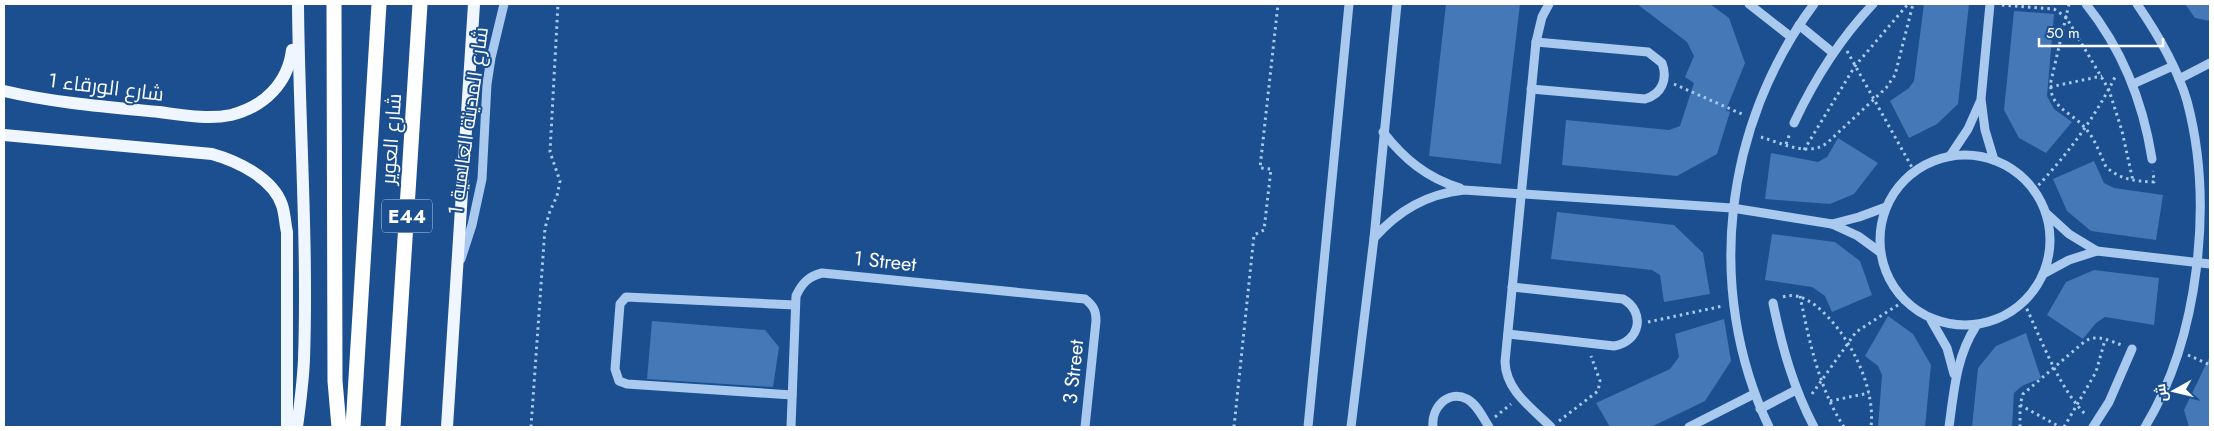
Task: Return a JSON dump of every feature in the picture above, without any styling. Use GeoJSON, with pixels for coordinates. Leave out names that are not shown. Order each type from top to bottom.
{"type":"FeatureCollection","features":[{"type":"Feature","properties":{"kind":"highway"},"geometry":{"type":"LineString","coordinates":[[334,4],[335,381],[338,427]]}},
{"type":"Feature","properties":{"kind":"highway","name":"شارع العوير"},"geometry":{"type":"LineString","coordinates":[[352,427],[379,4]]}},
{"type":"Feature","properties":{"kind":"highway","name":"شارع العوير"},"geometry":{"type":"LineString","coordinates":[[393,427],[420,4]]}},
{"type":"Feature","properties":{"kind":"main road","name":"شارع الورقاء 1"},"geometry":{"type":"LineString","coordinates":[[4,91],[74,104],[204,117],[224,116],[244,111],[266,98],[276,88],[290,65],[298,4]]}},
{"type":"Feature","properties":{"kind":"main road"},"geometry":{"type":"LineString","coordinates":[[297,427],[304,361],[305,233],[299,92],[298,4]]}},
{"type":"Feature","properties":{"kind":"main road"},"geometry":{"type":"LineString","coordinates":[[447,427],[474,4]]}},
{"type":"Feature","properties":{"kind":"main road"},"geometry":{"type":"LineString","coordinates":[[4,135],[197,153],[226,158],[246,168],[264,181],[282,204],[287,232],[287,427]]}},
{"type":"Feature","properties":{"kind":"street","name":"شارع المدينة العالمية 1"},"geometry":{"type":"LineString","coordinates":[[457,270],[472,226],[480,187],[486,132],[487,84],[504,4]]}},
{"type":"Feature","properties":{"kind":"street"},"geometry":{"type":"LineString","coordinates":[[1308,427],[1350,4]]}},
{"type":"Feature","properties":{"kind":"street"},"geometry":{"type":"LineString","coordinates":[[1351,427],[1374,238],[1396,4]]}},
{"type":"Feature","properties":{"kind":"street"},"geometry":{"type":"LineString","coordinates":[[1548,4],[1542,17],[1536,42],[1505,370],[1510,384],[1551,427]]}},
{"type":"Feature","properties":{"kind":"street"},"geometry":{"type":"LineString","coordinates":[[1749,4],[1791,37]]}},
{"type":"Feature","properties":{"kind":"street"},"geometry":{"type":"LineString","coordinates":[[1769,427],[1754,394],[1745,364],[1733,304],[1730,240],[1732,208],[1754,120],[1773,72],[1791,37],[1814,4]]}},
{"type":"Feature","properties":{"kind":"street"},"geometry":{"type":"LineString","coordinates":[[1794,123],[1808,92],[1832,52],[1873,4]]}},
{"type":"Feature","properties":{"kind":"street"},"geometry":{"type":"LineString","coordinates":[[1990,4],[1981,99],[1985,130],[1994,160]]}},
{"type":"Feature","properties":{"kind":"street"},"geometry":{"type":"LineString","coordinates":[[2086,4],[2100,23],[2133,84],[2145,121],[2152,159]]}},
{"type":"Feature","properties":{"kind":"street"},"geometry":{"type":"LineString","coordinates":[[2138,4],[2173,66],[2186,100],[2196,142],[2201,213],[2198,262],[2191,307],[2162,395],[2145,427]]}},
{"type":"Feature","properties":{"kind":"street"},"geometry":{"type":"LineString","coordinates":[[1799,25],[1832,52]]}},
{"type":"Feature","properties":{"kind":"street"},"geometry":{"type":"LineString","coordinates":[[1531,89],[1645,99],[1660,91],[1664,80],[1662,63],[1648,52],[1536,42]]}},
{"type":"Feature","properties":{"kind":"street"},"geometry":{"type":"LineString","coordinates":[[2179,79],[2210,63]]}},
{"type":"Feature","properties":{"kind":"street"},"geometry":{"type":"LineString","coordinates":[[2133,84],[2173,66]]}},
{"type":"Feature","properties":{"kind":"street"},"geometry":{"type":"LineString","coordinates":[[1950,156],[1968,129],[1981,99]]}},
{"type":"Feature","properties":{"kind":"street"},"geometry":{"type":"LineString","coordinates":[[1383,132],[1395,147],[1423,172],[1439,182],[1464,190]]}},
{"type":"Feature","properties":{"kind":"street"},"geometry":{"type":"LineString","coordinates":[[1972,155],[1994,160],[2016,172],[2034,190],[2045,212],[2050,240],[2049,254],[2043,274],[2035,290],[2024,303],[2001,318],[1976,326],[1953,326],[1932,320],[1917,312],[1904,301],[1892,286],[1884,270],[1880,252],[1880,229],[1886,207],[1898,187],[1914,171],[1931,161],[1950,156],[1972,155]]}},
{"type":"Feature","properties":{"kind":"street"},"geometry":{"type":"LineString","coordinates":[[1374,238],[1393,218],[1417,203],[1443,192],[1464,190],[1732,208],[1832,224],[1858,236],[1880,252]]}},
{"type":"Feature","properties":{"kind":"street"},"geometry":{"type":"LineString","coordinates":[[1832,224],[1886,207]]}},
{"type":"Feature","properties":{"kind":"street"},"geometry":{"type":"LineString","coordinates":[[2045,212],[2069,234],[2097,251]]}},
{"type":"Feature","properties":{"kind":"street"},"geometry":{"type":"LineString","coordinates":[[2043,274],[2069,260],[2097,251],[2210,264]]}},
{"type":"Feature","properties":{"kind":"street","name":"1 Street"},"geometry":{"type":"LineString","coordinates":[[791,427],[795,305],[800,287],[813,275],[832,273],[1077,297],[1085,299],[1092,305],[1096,312],[1096,321]]}},
{"type":"Feature","properties":{"kind":"street"},"geometry":{"type":"LineString","coordinates":[[1508,334],[1614,346],[1621,345],[1632,337],[1638,325],[1636,312],[1629,302],[1623,299],[1512,287]]}},
{"type":"Feature","properties":{"kind":"street"},"geometry":{"type":"LineString","coordinates":[[792,395],[627,384],[616,378],[614,369],[620,304],[626,297],[795,305]]}},
{"type":"Feature","properties":{"kind":"street"},"geometry":{"type":"LineString","coordinates":[[1773,303],[1783,352],[1796,390],[1814,427]]}},
{"type":"Feature","properties":{"kind":"street"},"geometry":{"type":"LineString","coordinates":[[1932,320],[1947,348],[1955,379]]}},
{"type":"Feature","properties":{"kind":"street","name":"3 Street"},"geometry":{"type":"LineString","coordinates":[[1085,427],[1096,321]]}},
{"type":"Feature","properties":{"kind":"street"},"geometry":{"type":"LineString","coordinates":[[1949,427],[1955,379],[1962,351],[1976,326]]}},
{"type":"Feature","properties":{"kind":"street"},"geometry":{"type":"LineString","coordinates":[[2097,426],[2132,349]]}},
{"type":"Feature","properties":{"kind":"street"},"geometry":{"type":"LineString","coordinates":[[1760,409],[1796,390]]}},
{"type":"Feature","properties":{"kind":"street"},"geometry":{"type":"LineString","coordinates":[[1689,427],[1754,394]]}},
{"type":"Feature","properties":{"kind":"street"},"geometry":{"type":"LineString","coordinates":[[1433,427],[1432,418],[1435,409],[1441,402],[1459,396],[1468,399],[1475,405],[1488,426]]}},
{"type":"Feature","properties":{"kind":"path"},"geometry":{"type":"LineString","coordinates":[[531,427],[545,228],[559,188],[558,173],[551,159],[550,152],[558,4]]}},
{"type":"Feature","properties":{"kind":"path"},"geometry":{"type":"LineString","coordinates":[[1234,427],[1254,235],[1264,230],[1271,170],[1260,168],[1278,4]]}},
{"type":"Feature","properties":{"kind":"path"},"geometry":{"type":"LineString","coordinates":[[1804,150],[1855,66],[1908,4]]}},
{"type":"Feature","properties":{"kind":"path"},"geometry":{"type":"LineString","coordinates":[[1750,134],[1804,150],[1822,147],[1874,99],[1896,75],[1912,4]]}},
{"type":"Feature","properties":{"kind":"path"},"geometry":{"type":"LineString","coordinates":[[1990,4],[2054,9],[2066,17],[2109,90],[2122,131],[2133,181]]}},
{"type":"Feature","properties":{"kind":"path"},"geometry":{"type":"LineString","coordinates":[[2069,4],[2050,88],[2054,100],[2058,106],[2085,128],[2106,167],[2118,175],[2133,181],[2154,182],[2152,159]]}},
{"type":"Feature","properties":{"kind":"path"},"geometry":{"type":"LineString","coordinates":[[1841,40],[1914,171]]}},
{"type":"Feature","properties":{"kind":"path"},"geometry":{"type":"LineString","coordinates":[[2034,190],[2056,167],[2085,128],[2109,90],[2122,61]]}},
{"type":"Feature","properties":{"kind":"path"},"geometry":{"type":"LineString","coordinates":[[2050,88],[2102,76]]}},
{"type":"Feature","properties":{"kind":"path"},"geometry":{"type":"LineString","coordinates":[[1664,80],[1754,120]]}},
{"type":"Feature","properties":{"kind":"path"},"geometry":{"type":"LineString","coordinates":[[1773,303],[1785,296],[1800,296],[1822,311],[1836,326],[1848,342],[1869,393],[1871,427]]}},
{"type":"Feature","properties":{"kind":"path"},"geometry":{"type":"LineString","coordinates":[[1800,296],[1808,336],[1822,380],[1830,401],[1844,427]]}},
{"type":"Feature","properties":{"kind":"path"},"geometry":{"type":"LineString","coordinates":[[1804,407],[1856,332],[1904,301]]}},
{"type":"Feature","properties":{"kind":"path"},"geometry":{"type":"LineString","coordinates":[[2024,303],[2055,368],[2077,406],[2097,426]]}},
{"type":"Feature","properties":{"kind":"path"},"geometry":{"type":"LineString","coordinates":[[1638,325],[1733,304]]}},
{"type":"Feature","properties":{"kind":"path"},"geometry":{"type":"LineString","coordinates":[[2020,427],[2020,405],[2026,390],[2089,339],[2100,338],[2132,349]]}},
{"type":"Feature","properties":{"kind":"path"},"geometry":{"type":"LineString","coordinates":[[2064,427],[2096,372],[2106,340]]}},
{"type":"Feature","properties":{"kind":"path"},"geometry":{"type":"LineString","coordinates":[[1551,427],[1598,390],[1600,381],[1587,343]]}},
{"type":"Feature","properties":{"kind":"path"},"geometry":{"type":"LineString","coordinates":[[2178,351],[2210,365]]}},
{"type":"Feature","properties":{"kind":"path"},"geometry":{"type":"LineString","coordinates":[[1830,401],[1869,393]]}},
{"type":"Feature","properties":{"kind":"path"},"geometry":{"type":"LineString","coordinates":[[1488,426],[1520,396]]}},
{"type":"Feature","properties":{"kind":"path"},"geometry":{"type":"LineString","coordinates":[[2020,405],[2060,427]]}},
{"type":"Feature","properties":{"kind":"building"},"geometry":{"type":"Polygon","coordinates":[[[1446,4],[1520,4],[1501,164],[1429,156],[1446,4]]]}},
{"type":"Feature","properties":{"kind":"building"},"geometry":{"type":"Polygon","coordinates":[[[1637,4],[1710,4],[1729,18],[1745,63],[1726,110],[1730,112],[1717,154],[1677,176],[1562,165],[1566,120],[1669,130],[1680,126],[1694,83],[1685,77],[1694,56],[1687,42],[1637,4]]]}},
{"type":"Feature","properties":{"kind":"building"},"geometry":{"type":"Polygon","coordinates":[[[1924,4],[1969,4],[1958,104],[1937,124],[1909,138],[1890,101],[1909,88],[1914,81],[1924,4]]]}},
{"type":"Feature","properties":{"kind":"building"},"geometry":{"type":"Polygon","coordinates":[[[2185,4],[2210,4],[2210,21],[2195,18],[2185,4]]]}},
{"type":"Feature","properties":{"kind":"building"},"geometry":{"type":"Polygon","coordinates":[[[2014,11],[2054,14],[2047,96],[2054,109],[2072,122],[2046,153],[2019,138],[2004,110],[2014,11]]]}},
{"type":"Feature","properties":{"kind":"building"},"geometry":{"type":"Polygon","coordinates":[[[1838,138],[1878,163],[1854,194],[1830,204],[1765,199],[1771,153],[1818,162],[1827,157],[1838,138]]]}},
{"type":"Feature","properties":{"kind":"building"},"geometry":{"type":"Polygon","coordinates":[[[2094,161],[2104,183],[2114,188],[2163,195],[2156,240],[2091,231],[2067,211],[2053,179],[2094,161]]]}},
{"type":"Feature","properties":{"kind":"building"},"geometry":{"type":"Polygon","coordinates":[[[1557,212],[1674,225],[1703,253],[1710,294],[1664,302],[1660,275],[1652,270],[1551,259],[1557,212]]]}},
{"type":"Feature","properties":{"kind":"building"},"geometry":{"type":"Polygon","coordinates":[[[1772,234],[1835,242],[1860,261],[1872,295],[1832,312],[1825,296],[1812,287],[1765,280],[1772,234]]]}},
{"type":"Feature","properties":{"kind":"building"},"geometry":{"type":"Polygon","coordinates":[[[2094,270],[2159,278],[2154,325],[2105,317],[2096,323],[2083,339],[2047,315],[2066,282],[2094,270]]]}},
{"type":"Feature","properties":{"kind":"building"},"geometry":{"type":"Polygon","coordinates":[[[1888,316],[1913,334],[1931,365],[1925,427],[1878,427],[1882,375],[1878,366],[1865,356],[1888,316]]]}},
{"type":"Feature","properties":{"kind":"building"},"geometry":{"type":"Polygon","coordinates":[[[1724,319],[1731,361],[1705,401],[1651,427],[1610,427],[1596,403],[1670,369],[1679,357],[1675,334],[1724,319]]]}},
{"type":"Feature","properties":{"kind":"building"},"geometry":{"type":"Polygon","coordinates":[[[652,321],[765,330],[779,347],[773,387],[647,379],[652,321]]]}},
{"type":"Feature","properties":{"kind":"building"},"geometry":{"type":"Polygon","coordinates":[[[2026,333],[2041,378],[2022,386],[2014,393],[2012,427],[1972,427],[1978,368],[1996,346],[2026,333]]]}},
{"type":"Feature","properties":{"kind":"building"},"geometry":{"type":"Polygon","coordinates":[[[2210,356],[2210,427],[2189,427],[2184,410],[2210,356]]]}}]}
